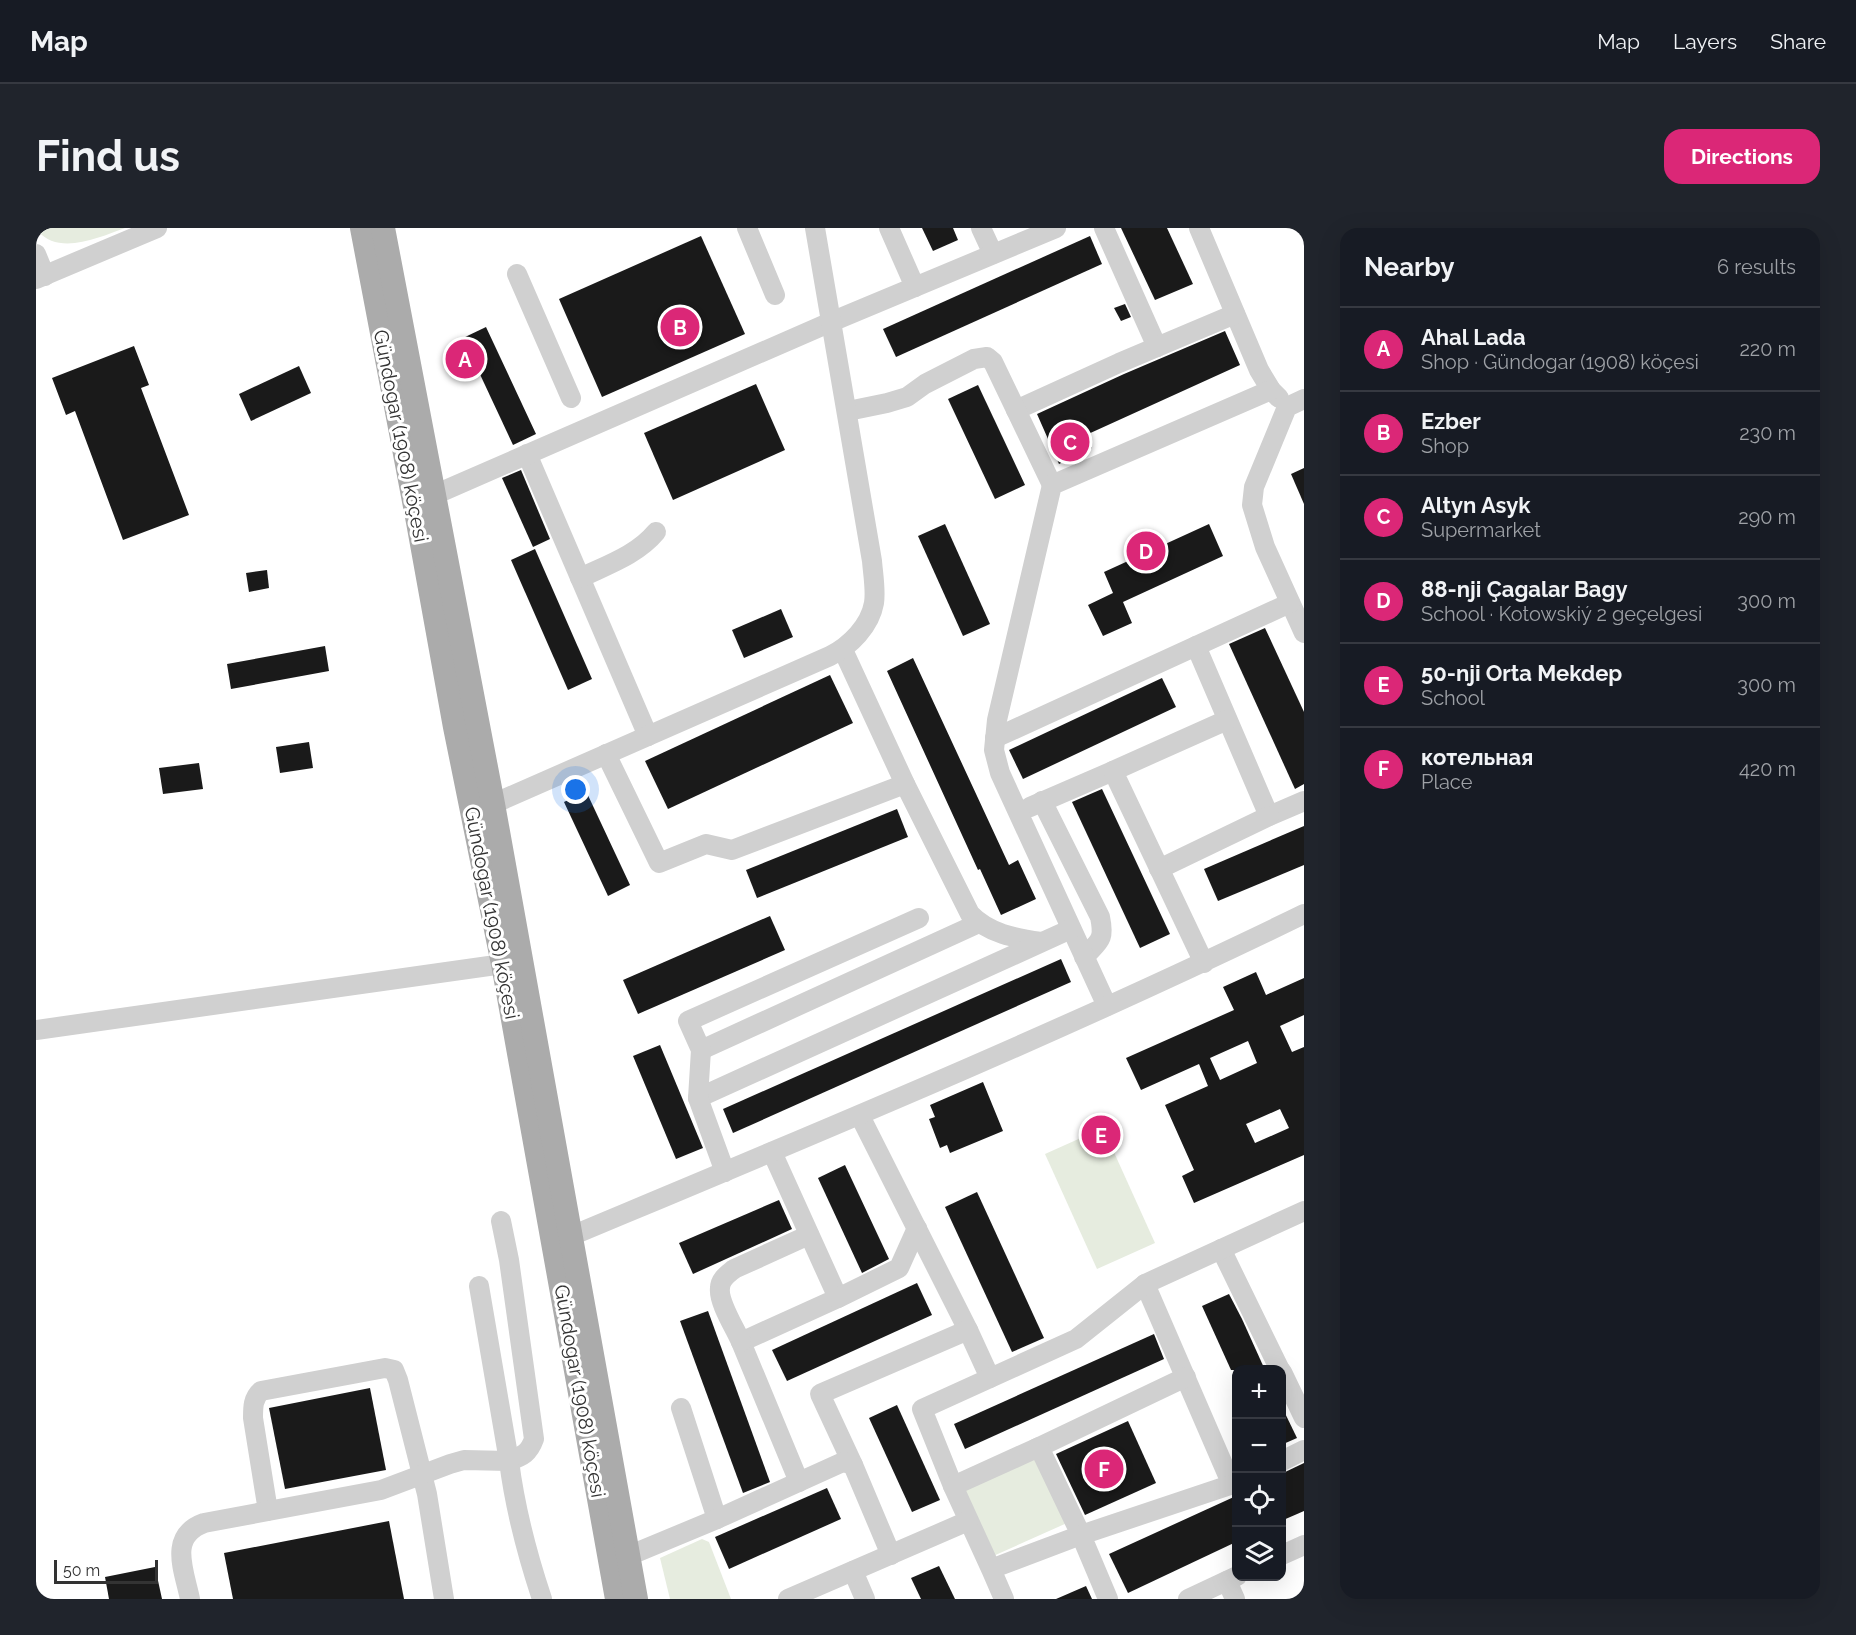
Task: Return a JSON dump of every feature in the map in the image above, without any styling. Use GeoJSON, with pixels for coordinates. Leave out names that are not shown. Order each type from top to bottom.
{"type":"FeatureCollection","features":[{"type":"Feature","properties":{"kind":"main road","name":"Gündogar (1908) köçesi"},"geometry":{"type":"LineString","coordinates":[[362,228],[482,807],[562,1238],[617,1599]]}},
{"type":"Feature","properties":{"kind":"main road","name":"Gündogar (1908) köçesi"},"geometry":{"type":"LineString","coordinates":[[384,228],[434,495],[482,807],[503,964],[636,1599]]}},
{"type":"Feature","properties":{"kind":"street"},"geometry":{"type":"LineString","coordinates":[[36,254],[40,278],[157,228]]}},
{"type":"Feature","properties":{"kind":"street"},"geometry":{"type":"LineString","coordinates":[[747,228],[775,295]]}},
{"type":"Feature","properties":{"kind":"street"},"geometry":{"type":"LineString","coordinates":[[482,807],[843,650],[864,626],[874,603],[872,561],[815,228]]}},
{"type":"Feature","properties":{"kind":"street"},"geometry":{"type":"LineString","coordinates":[[889,228],[915,286]]}},
{"type":"Feature","properties":{"kind":"street"},"geometry":{"type":"LineString","coordinates":[[981,228],[993,254]]}},
{"type":"Feature","properties":{"kind":"street"},"geometry":{"type":"LineString","coordinates":[[434,495],[831,322],[1056,228]]}},
{"type":"Feature","properties":{"kind":"street"},"geometry":{"type":"LineString","coordinates":[[1104,228],[1157,347]]}},
{"type":"Feature","properties":{"kind":"street"},"geometry":{"type":"LineString","coordinates":[[1199,228],[1259,370],[1271,390],[1295,403],[1254,487],[1252,505],[1265,547],[1304,633]]}},
{"type":"Feature","properties":{"kind":"street"},"geometry":{"type":"LineString","coordinates":[[517,274],[571,398]]}},
{"type":"Feature","properties":{"kind":"street"},"geometry":{"type":"LineString","coordinates":[[1016,410],[1235,314]]}},
{"type":"Feature","properties":{"kind":"street"},"geometry":{"type":"LineString","coordinates":[[848,411],[907,397],[925,384],[974,359],[987,357],[993,362],[1052,485],[997,720],[994,750],[1000,773],[1107,1006]]}},
{"type":"Feature","properties":{"kind":"street"},"geometry":{"type":"LineString","coordinates":[[1052,485],[1271,390]]}},
{"type":"Feature","properties":{"kind":"street"},"geometry":{"type":"LineString","coordinates":[[527,454],[648,736]]}},
{"type":"Feature","properties":{"kind":"street"},"geometry":{"type":"LineString","coordinates":[[580,578],[647,543],[656,532]]}},
{"type":"Feature","properties":{"kind":"street"},"geometry":{"type":"LineString","coordinates":[[995,738],[1290,603]]}},
{"type":"Feature","properties":{"kind":"street"},"geometry":{"type":"LineString","coordinates":[[1196,646],[1269,816]]}},
{"type":"Feature","properties":{"kind":"street"},"geometry":{"type":"LineString","coordinates":[[843,650],[905,784],[970,914],[979,923],[1014,938],[1041,942]]}},
{"type":"Feature","properties":{"kind":"street"},"geometry":{"type":"LineString","coordinates":[[1018,813],[1227,720]]}},
{"type":"Feature","properties":{"kind":"street"},"geometry":{"type":"LineString","coordinates":[[606,754],[659,863],[706,844],[732,850],[905,784]]}},
{"type":"Feature","properties":{"kind":"street"},"geometry":{"type":"LineString","coordinates":[[1113,771],[1204,963]]}},
{"type":"Feature","properties":{"kind":"street"},"geometry":{"type":"LineString","coordinates":[[1042,801],[1100,917],[1103,931],[1101,938],[1084,957]]}},
{"type":"Feature","properties":{"kind":"street"},"geometry":{"type":"LineString","coordinates":[[1159,869],[1304,801]]}},
{"type":"Feature","properties":{"kind":"street"},"geometry":{"type":"LineString","coordinates":[[562,1238],[860,1116],[1204,963],[1304,914]]}},
{"type":"Feature","properties":{"kind":"street"},"geometry":{"type":"LineString","coordinates":[[725,1172],[698,1098],[701,1050],[688,1021],[918,918]]}},
{"type":"Feature","properties":{"kind":"street"},"geometry":{"type":"LineString","coordinates":[[701,1050],[979,923]]}},
{"type":"Feature","properties":{"kind":"street"},"geometry":{"type":"LineString","coordinates":[[698,1098],[1071,929]]}},
{"type":"Feature","properties":{"kind":"street"},"geometry":{"type":"LineString","coordinates":[[36,1030],[503,964]]}},
{"type":"Feature","properties":{"kind":"street"},"geometry":{"type":"LineString","coordinates":[[860,1116],[990,1378]]}},
{"type":"Feature","properties":{"kind":"street"},"geometry":{"type":"LineString","coordinates":[[772,1152],[838,1298]]}},
{"type":"Feature","properties":{"kind":"street"},"geometry":{"type":"LineString","coordinates":[[1004,1599],[968,1521],[922,1409],[1076,1339],[1145,1284],[1304,1211]]}},
{"type":"Feature","properties":{"kind":"street"},"geometry":{"type":"LineString","coordinates":[[190,1599],[180,1553],[187,1533],[195,1526],[381,1490],[464,1460],[509,1461],[525,1456],[534,1439],[509,1260],[501,1221]]}},
{"type":"Feature","properties":{"kind":"street"},"geometry":{"type":"LineString","coordinates":[[741,1342],[899,1268],[917,1228]]}},
{"type":"Feature","properties":{"kind":"street"},"geometry":{"type":"LineString","coordinates":[[799,1482],[721,1299],[719,1286],[725,1276],[734,1269],[809,1235]]}},
{"type":"Feature","properties":{"kind":"street"},"geometry":{"type":"LineString","coordinates":[[1221,1249],[1278,1365]]}},
{"type":"Feature","properties":{"kind":"street"},"geometry":{"type":"LineString","coordinates":[[1145,1284],[1232,1480]]}},
{"type":"Feature","properties":{"kind":"street"},"geometry":{"type":"LineString","coordinates":[[479,1286],[513,1487],[528,1556],[542,1599]]}},
{"type":"Feature","properties":{"kind":"street"},"geometry":{"type":"LineString","coordinates":[[891,1555],[820,1394],[968,1330]]}},
{"type":"Feature","properties":{"kind":"street"},"geometry":{"type":"LineString","coordinates":[[268,1511],[253,1418],[254,1404],[261,1390],[385,1368],[394,1370],[399,1380],[427,1494],[444,1599]]}},
{"type":"Feature","properties":{"kind":"street"},"geometry":{"type":"LineString","coordinates":[[953,1486],[1186,1377]]}},
{"type":"Feature","properties":{"kind":"street"},"geometry":{"type":"LineString","coordinates":[[1286,1381],[1304,1418]]}},
{"type":"Feature","properties":{"kind":"street"},"geometry":{"type":"LineString","coordinates":[[681,1408],[717,1519]]}},
{"type":"Feature","properties":{"kind":"street"},"geometry":{"type":"LineString","coordinates":[[1035,1449],[1039,1447],[1081,1535],[1108,1599]]}},
{"type":"Feature","properties":{"kind":"street"},"geometry":{"type":"LineString","coordinates":[[1286,1459],[1304,1450]]}},
{"type":"Feature","properties":{"kind":"street"},"geometry":{"type":"LineString","coordinates":[[628,1556],[843,1462],[853,1465]]}},
{"type":"Feature","properties":{"kind":"street"},"geometry":{"type":"LineString","coordinates":[[991,1569],[1081,1535],[1232,1485]]}},
{"type":"Feature","properties":{"kind":"street"},"geometry":{"type":"LineString","coordinates":[[788,1599],[968,1521]]}},
{"type":"Feature","properties":{"kind":"street"},"geometry":{"type":"LineString","coordinates":[[1286,1554],[1304,1545]]}},
{"type":"Feature","properties":{"kind":"street"},"geometry":{"type":"LineString","coordinates":[[853,1571],[865,1599]]}},
{"type":"Feature","properties":{"kind":"street"},"geometry":{"type":"LineString","coordinates":[[1188,1599],[1232,1579]]}},
{"type":"Feature","properties":{"kind":"street"},"geometry":{"type":"LineString","coordinates":[[1232,1581],[1235,1599]]}},
{"type":"Feature","properties":{"kind":"shaded area"},"geometry":{"type":"Polygon","coordinates":[[[46,228],[125,228],[92,239],[68,243],[47,238],[38,231],[46,228]]]}},
{"type":"Feature","properties":{"kind":"shaded area"},"geometry":{"type":"Polygon","coordinates":[[[1103,1128],[1155,1243],[1097,1269],[1045,1154],[1103,1128]]]}},
{"type":"Feature","properties":{"kind":"shaded area"},"geometry":{"type":"Polygon","coordinates":[[[1037,1456],[1067,1523],[991,1557],[963,1491],[1037,1456]]]}},
{"type":"Feature","properties":{"kind":"shaded area"},"geometry":{"type":"Polygon","coordinates":[[[702,1539],[709,1542],[731,1599],[670,1599],[660,1558],[702,1539]]]}},
{"type":"Feature","properties":{"kind":"building"},"geometry":{"type":"Polygon","coordinates":[[[922,228],[953,228],[958,240],[933,251],[922,228]]]}},
{"type":"Feature","properties":{"kind":"building"},"geometry":{"type":"Polygon","coordinates":[[[1121,228],[1167,228],[1193,284],[1155,300],[1121,228]]]}},
{"type":"Feature","properties":{"kind":"building"},"geometry":{"type":"Polygon","coordinates":[[[701,236],[745,334],[602,397],[559,299],[701,236]]]}},
{"type":"Feature","properties":{"kind":"building"},"geometry":{"type":"Polygon","coordinates":[[[1090,236],[1102,264],[896,357],[883,329],[1090,236]]]}},
{"type":"Feature","properties":{"kind":"building"},"geometry":{"type":"Polygon","coordinates":[[[1125,304],[1131,317],[1121,321],[1114,308],[1125,304]]]}},
{"type":"Feature","properties":{"kind":"building"},"geometry":{"type":"Polygon","coordinates":[[[486,327],[536,434],[513,445],[463,338],[486,327]]]}},
{"type":"Feature","properties":{"kind":"building"},"geometry":{"type":"Polygon","coordinates":[[[1225,331],[1240,365],[1086,435],[1092,448],[1059,464],[1037,414],[1225,331]]]}},
{"type":"Feature","properties":{"kind":"building"},"geometry":{"type":"Polygon","coordinates":[[[134,346],[149,385],[141,388],[189,515],[123,540],[75,411],[66,415],[52,378],[134,346]]]}},
{"type":"Feature","properties":{"kind":"building"},"geometry":{"type":"Polygon","coordinates":[[[299,366],[311,393],[251,421],[239,394],[299,366]]]}},
{"type":"Feature","properties":{"kind":"building"},"geometry":{"type":"Polygon","coordinates":[[[756,384],[785,450],[673,500],[644,433],[756,384]]]}},
{"type":"Feature","properties":{"kind":"building"},"geometry":{"type":"Polygon","coordinates":[[[978,385],[1025,485],[995,499],[948,399],[978,385]]]}},
{"type":"Feature","properties":{"kind":"building"},"geometry":{"type":"Polygon","coordinates":[[[1304,468],[1304,504],[1291,474],[1304,468]]]}},
{"type":"Feature","properties":{"kind":"building"},"geometry":{"type":"Polygon","coordinates":[[[521,470],[550,539],[533,547],[502,478],[521,470]]]}},
{"type":"Feature","properties":{"kind":"building"},"geometry":{"type":"Polygon","coordinates":[[[945,524],[990,624],[963,636],[918,536],[945,524]]]}},
{"type":"Feature","properties":{"kind":"building"},"geometry":{"type":"Polygon","coordinates":[[[1209,524],[1223,556],[1123,602],[1132,623],[1103,636],[1088,605],[1113,593],[1104,572],[1209,524]]]}},
{"type":"Feature","properties":{"kind":"building"},"geometry":{"type":"Polygon","coordinates":[[[535,549],[592,679],[568,690],[511,560],[535,549]]]}},
{"type":"Feature","properties":{"kind":"building"},"geometry":{"type":"Polygon","coordinates":[[[267,570],[269,588],[249,592],[246,573],[267,570]]]}},
{"type":"Feature","properties":{"kind":"building"},"geometry":{"type":"Polygon","coordinates":[[[781,609],[793,637],[744,658],[732,630],[781,609]]]}},
{"type":"Feature","properties":{"kind":"building"},"geometry":{"type":"Polygon","coordinates":[[[1265,628],[1304,712],[1304,784],[1295,789],[1229,644],[1265,628]]]}},
{"type":"Feature","properties":{"kind":"building"},"geometry":{"type":"Polygon","coordinates":[[[325,646],[329,671],[231,689],[227,664],[325,646]]]}},
{"type":"Feature","properties":{"kind":"building"},"geometry":{"type":"Polygon","coordinates":[[[913,658],[1009,865],[1018,860],[1036,899],[1001,915],[887,671],[913,658]]]}},
{"type":"Feature","properties":{"kind":"building"},"geometry":{"type":"Polygon","coordinates":[[[830,675],[853,723],[668,809],[645,761],[830,675]]]}},
{"type":"Feature","properties":{"kind":"building"},"geometry":{"type":"Polygon","coordinates":[[[1162,678],[1176,707],[1023,779],[1009,750],[1162,678]]]}},
{"type":"Feature","properties":{"kind":"building"},"geometry":{"type":"Polygon","coordinates":[[[309,742],[313,768],[280,773],[276,747],[309,742]]]}},
{"type":"Feature","properties":{"kind":"building"},"geometry":{"type":"Polygon","coordinates":[[[199,763],[203,789],[163,794],[159,768],[199,763]]]}},
{"type":"Feature","properties":{"kind":"building"},"geometry":{"type":"Polygon","coordinates":[[[1102,789],[1170,934],[1140,948],[1072,802],[1102,789]]]}},
{"type":"Feature","properties":{"kind":"building"},"geometry":{"type":"Polygon","coordinates":[[[586,791],[630,885],[608,896],[564,802],[586,791]]]}},
{"type":"Feature","properties":{"kind":"building"},"geometry":{"type":"Polygon","coordinates":[[[897,809],[908,837],[757,898],[746,870],[897,809]]]}},
{"type":"Feature","properties":{"kind":"building"},"geometry":{"type":"Polygon","coordinates":[[[1304,826],[1304,865],[1218,901],[1204,869],[1304,826]]]}},
{"type":"Feature","properties":{"kind":"building"},"geometry":{"type":"Polygon","coordinates":[[[770,916],[785,950],[638,1014],[623,980],[770,916]]]}},
{"type":"Feature","properties":{"kind":"building"},"geometry":{"type":"Polygon","coordinates":[[[1061,959],[1071,982],[733,1133],[723,1109],[1061,959]]]}},
{"type":"Feature","properties":{"kind":"building"},"geometry":{"type":"Polygon","coordinates":[[[1256,972],[1266,995],[1304,978],[1304,1015],[1280,1026],[1292,1052],[1304,1047],[1304,1155],[1194,1203],[1182,1176],[1194,1170],[1165,1105],[1208,1086],[1199,1064],[1141,1090],[1126,1058],[1234,1010],[1223,987],[1256,972]],[[1248,1041],[1210,1058],[1220,1080],[1257,1063],[1248,1041]],[[1280,1109],[1246,1124],[1255,1143],[1289,1128],[1280,1109]]]}},
{"type":"Feature","properties":{"kind":"building"},"geometry":{"type":"Polygon","coordinates":[[[660,1045],[703,1148],[676,1159],[633,1056],[660,1045]]]}},
{"type":"Feature","properties":{"kind":"building"},"geometry":{"type":"Polygon","coordinates":[[[983,1082],[1003,1131],[950,1153],[947,1145],[940,1148],[929,1119],[935,1117],[930,1105],[983,1082]]]}},
{"type":"Feature","properties":{"kind":"building"},"geometry":{"type":"Polygon","coordinates":[[[845,1165],[889,1259],[862,1273],[818,1178],[845,1165]]]}},
{"type":"Feature","properties":{"kind":"building"},"geometry":{"type":"Polygon","coordinates":[[[977,1192],[1044,1338],[1012,1352],[945,1207],[977,1192]]]}},
{"type":"Feature","properties":{"kind":"building"},"geometry":{"type":"Polygon","coordinates":[[[779,1200],[792,1229],[693,1274],[679,1243],[779,1200]]]}},
{"type":"Feature","properties":{"kind":"building"},"geometry":{"type":"Polygon","coordinates":[[[917,1283],[932,1315],[787,1381],[772,1350],[917,1283]]]}},
{"type":"Feature","properties":{"kind":"building"},"geometry":{"type":"Polygon","coordinates":[[[1229,1294],[1263,1365],[1232,1365],[1231,1370],[1202,1306],[1229,1294]]]}},
{"type":"Feature","properties":{"kind":"building"},"geometry":{"type":"Polygon","coordinates":[[[708,1311],[770,1482],[743,1493],[680,1321],[708,1311]]]}},
{"type":"Feature","properties":{"kind":"building"},"geometry":{"type":"Polygon","coordinates":[[[1154,1334],[1164,1359],[965,1449],[954,1424],[1154,1334]]]}},
{"type":"Feature","properties":{"kind":"building"},"geometry":{"type":"Polygon","coordinates":[[[370,1388],[386,1470],[285,1489],[269,1408],[370,1388]]]}},
{"type":"Feature","properties":{"kind":"building"},"geometry":{"type":"Polygon","coordinates":[[[897,1405],[940,1500],[912,1512],[869,1418],[897,1405]]]}},
{"type":"Feature","properties":{"kind":"building"},"geometry":{"type":"Polygon","coordinates":[[[1286,1415],[1297,1438],[1286,1443],[1286,1415]]]}},
{"type":"Feature","properties":{"kind":"building"},"geometry":{"type":"Polygon","coordinates":[[[1128,1421],[1156,1483],[1085,1515],[1056,1454],[1128,1421]]]}},
{"type":"Feature","properties":{"kind":"building"},"geometry":{"type":"Polygon","coordinates":[[[1304,1463],[1304,1511],[1286,1519],[1286,1473],[1304,1463]]]}},
{"type":"Feature","properties":{"kind":"building"},"geometry":{"type":"Polygon","coordinates":[[[827,1488],[841,1519],[729,1569],[715,1537],[827,1488]]]}},
{"type":"Feature","properties":{"kind":"building"},"geometry":{"type":"Polygon","coordinates":[[[1232,1498],[1232,1544],[1128,1593],[1109,1554],[1232,1498]]]}},
{"type":"Feature","properties":{"kind":"building"},"geometry":{"type":"Polygon","coordinates":[[[389,1521],[404,1599],[233,1599],[224,1553],[389,1521]]]}},
{"type":"Feature","properties":{"kind":"building"},"geometry":{"type":"Polygon","coordinates":[[[939,1566],[955,1599],[921,1599],[911,1578],[939,1566]]]}},
{"type":"Feature","properties":{"kind":"building"},"geometry":{"type":"Polygon","coordinates":[[[155,1567],[162,1599],[109,1599],[105,1577],[155,1567]]]}},
{"type":"Feature","properties":{"kind":"building"},"geometry":{"type":"Polygon","coordinates":[[[1086,1586],[1092,1599],[1056,1599],[1086,1586]]]}},
{"type":"Feature","properties":{"kind":"place","name":"Ezber"},"geometry":{"type":"Point","coordinates":[680,327]}},
{"type":"Feature","properties":{"kind":"place","name":"Ahal Lada"},"geometry":{"type":"Point","coordinates":[465,359]}},
{"type":"Feature","properties":{"kind":"place","name":"Altyn Asyk"},"geometry":{"type":"Point","coordinates":[1070,442]}},
{"type":"Feature","properties":{"kind":"place","name":"88-nji Çagalar Bagy"},"geometry":{"type":"Point","coordinates":[1146,551]}},
{"type":"Feature","properties":{"kind":"place","name":"50-nji Orta Mekdep"},"geometry":{"type":"Point","coordinates":[1101,1135]}},
{"type":"Feature","properties":{"kind":"place","name":"котельная"},"geometry":{"type":"Point","coordinates":[1104,1469]}}]}
